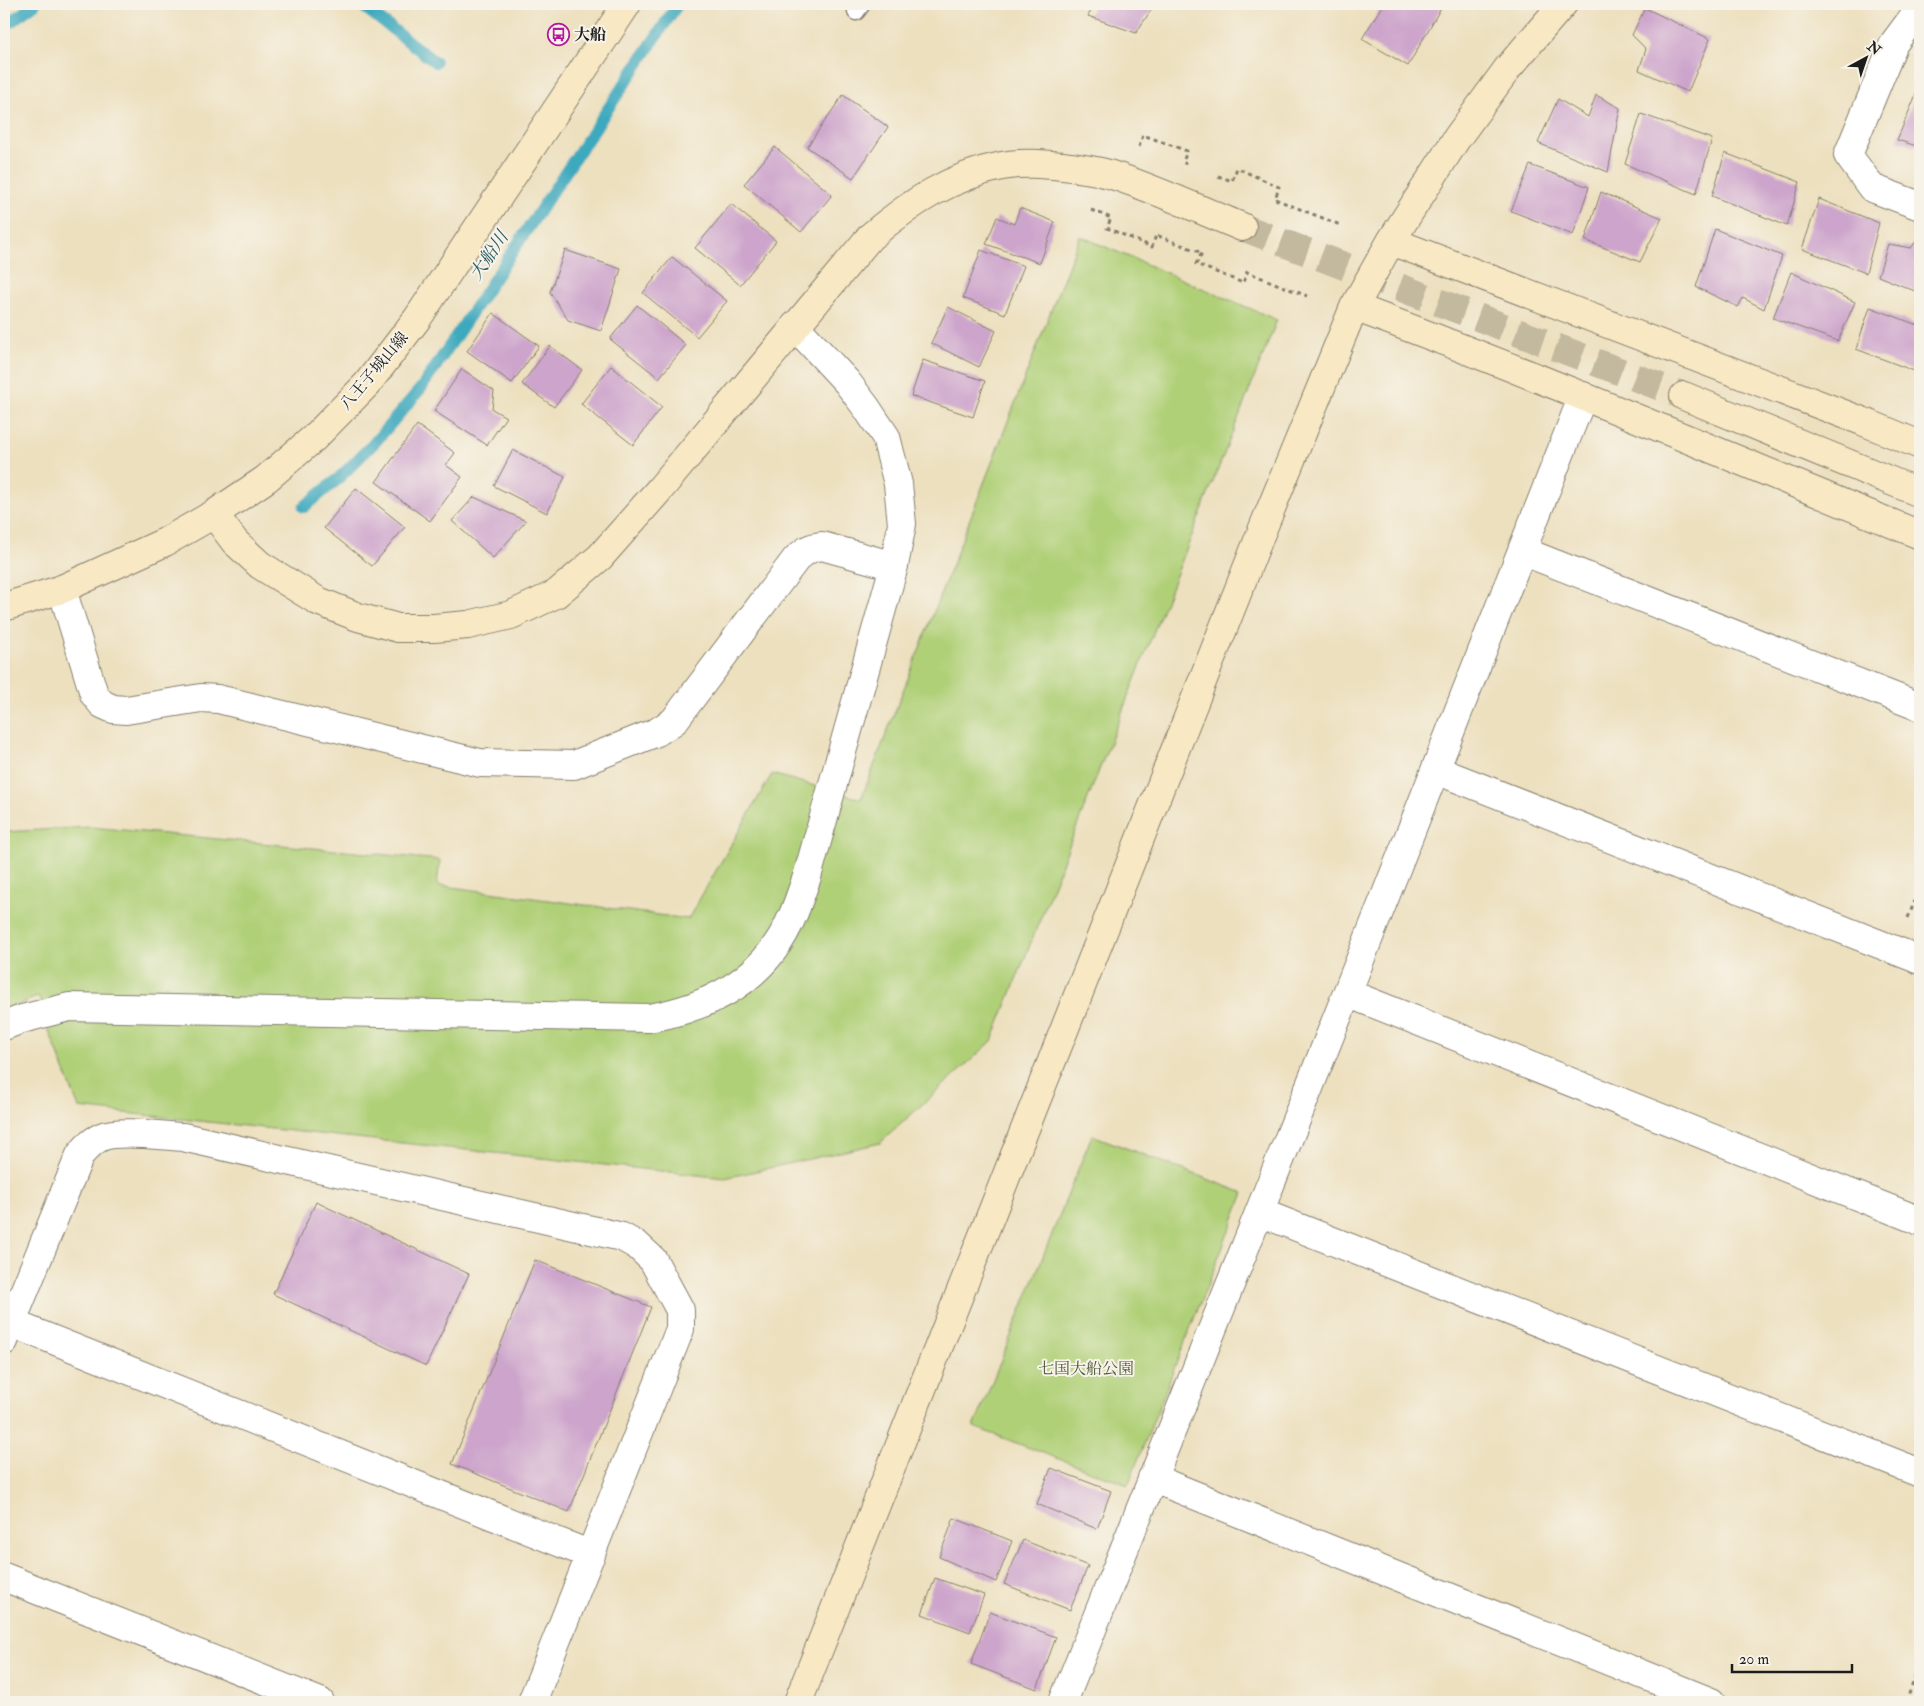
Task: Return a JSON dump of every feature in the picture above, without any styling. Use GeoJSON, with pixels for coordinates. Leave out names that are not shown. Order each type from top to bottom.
{"type":"FeatureCollection","features":[{"type":"Feature","properties":{"kind":"street","name":"八王子城山線"},"geometry":{"type":"LineString","coordinates":[[4,607],[62,589],[165,542],[214,514],[266,479],[314,437],[367,384],[417,319],[627,4]]}},
{"type":"Feature","properties":{"kind":"street"},"geometry":{"type":"LineString","coordinates":[[798,1702],[1263,528],[1354,307],[1391,241],[1457,138],[1508,68],[1563,4]]}},
{"type":"Feature","properties":{"kind":"street"},"geometry":{"type":"LineString","coordinates":[[1920,8],[1894,43],[1848,155],[1872,188],[1920,206]]}},
{"type":"Feature","properties":{"kind":"street"},"geometry":{"type":"LineString","coordinates":[[214,514],[235,542],[260,565],[318,601],[358,617],[398,628],[434,628],[468,625],[511,615],[556,594],[600,557],[660,489],[870,236],[900,212],[931,191],[966,177],[1003,166],[1037,164],[1075,168],[1114,175],[1242,227]]}},
{"type":"Feature","properties":{"kind":"street"},"geometry":{"type":"LineString","coordinates":[[1391,241],[1862,420],[1920,445]]}},
{"type":"Feature","properties":{"kind":"street"},"geometry":{"type":"LineString","coordinates":[[1354,307],[1583,396],[1920,535]]}},
{"type":"Feature","properties":{"kind":"street"},"geometry":{"type":"LineString","coordinates":[[4,1026],[22,1019],[70,1007],[649,1018],[675,1014],[698,1005],[729,990],[755,972],[775,948],[792,918],[807,877],[894,566],[902,524],[898,484],[886,437],[847,382],[795,326]]}},
{"type":"Feature","properties":{"kind":"street"},"geometry":{"type":"LineString","coordinates":[[1063,1702],[1436,770],[1583,396]]}},
{"type":"Feature","properties":{"kind":"street"},"geometry":{"type":"LineString","coordinates":[[1684,396],[1920,493]]}},
{"type":"Feature","properties":{"kind":"street"},"geometry":{"type":"LineString","coordinates":[[62,589],[94,694],[102,704],[113,710],[126,710],[200,698],[218,698],[480,763],[574,765],[657,732],[674,721],[796,559],[812,547],[822,546],[894,566]]}},
{"type":"Feature","properties":{"kind":"street"},"geometry":{"type":"LineString","coordinates":[[1522,551],[1920,707]]}},
{"type":"Feature","properties":{"kind":"street"},"geometry":{"type":"LineString","coordinates":[[1436,770],[1920,960]]}},
{"type":"Feature","properties":{"kind":"street"},"geometry":{"type":"LineString","coordinates":[[1347,993],[1920,1221]]}},
{"type":"Feature","properties":{"kind":"street"},"geometry":{"type":"LineString","coordinates":[[532,1702],[591,1555],[680,1329],[680,1310],[653,1260],[638,1246],[622,1237],[183,1137],[114,1133],[101,1136],[80,1155],[8,1332],[591,1555]]}},
{"type":"Feature","properties":{"kind":"street"},"geometry":{"type":"LineString","coordinates":[[1259,1212],[1920,1472]]}},
{"type":"Feature","properties":{"kind":"street"},"geometry":{"type":"LineString","coordinates":[[1152,1478],[1711,1702]]}},
{"type":"Feature","properties":{"kind":"street"},"geometry":{"type":"LineString","coordinates":[[4,1577],[320,1702]]}},
{"type":"Feature","properties":{"kind":"path"},"geometry":{"type":"LineString","coordinates":[[1138,150],[1143,135],[1188,151],[1183,162],[1191,166]]}},
{"type":"Feature","properties":{"kind":"path"},"geometry":{"type":"LineString","coordinates":[[1215,175],[1232,182],[1237,168],[1279,187],[1275,199],[1340,225]]}},
{"type":"Feature","properties":{"kind":"path"},"geometry":{"type":"LineString","coordinates":[[1091,210],[1111,218],[1107,228],[1152,247],[1156,235],[1202,254],[1196,264],[1243,283],[1247,272],[1306,296]]}},
{"type":"Feature","properties":{"kind":"path"},"geometry":{"type":"LineString","coordinates":[[1906,1702],[1920,1664]]}},
{"type":"Feature","properties":{"kind":"green space"},"geometry":{"type":"Polygon","coordinates":[[[1080,236],[1277,320],[992,1041],[880,1143],[725,1178],[79,1108],[49,1031],[39,996],[4,1011],[4,832],[91,827],[440,860],[437,885],[688,919],[772,774],[861,799],[1080,236]]]}},
{"type":"Feature","properties":{"kind":"green space","name":"七国大船公園"},"geometry":{"type":"Polygon","coordinates":[[[1092,1135],[1244,1193],[1128,1485],[974,1427],[1092,1135]]]}},
{"type":"Feature","properties":{"kind":"building"},"geometry":{"type":"Polygon","coordinates":[[[1095,4],[1155,4],[1136,33],[1088,16],[1095,4]]]}},
{"type":"Feature","properties":{"kind":"building"},"geometry":{"type":"Polygon","coordinates":[[[1383,4],[1443,4],[1408,66],[1362,39],[1383,4]]]}},
{"type":"Feature","properties":{"kind":"building"},"geometry":{"type":"Polygon","coordinates":[[[1645,8],[1710,39],[1688,92],[1639,70],[1646,49],[1632,35],[1645,8]]]}},
{"type":"Feature","properties":{"kind":"building"},"geometry":{"type":"Polygon","coordinates":[[[1920,85],[1920,147],[1897,140],[1920,85]]]}},
{"type":"Feature","properties":{"kind":"building"},"geometry":{"type":"Polygon","coordinates":[[[843,95],[888,127],[853,178],[807,147],[843,95]]]}},
{"type":"Feature","properties":{"kind":"building"},"geometry":{"type":"Polygon","coordinates":[[[1596,95],[1620,108],[1608,172],[1538,143],[1558,99],[1588,117],[1596,95]]]}},
{"type":"Feature","properties":{"kind":"building"},"geometry":{"type":"Polygon","coordinates":[[[1641,114],[1712,139],[1696,194],[1625,164],[1641,114]]]}},
{"type":"Feature","properties":{"kind":"building"},"geometry":{"type":"Polygon","coordinates":[[[775,147],[832,195],[801,232],[744,184],[775,147]]]}},
{"type":"Feature","properties":{"kind":"building"},"geometry":{"type":"Polygon","coordinates":[[[1725,153],[1800,182],[1787,226],[1712,196],[1725,153]]]}},
{"type":"Feature","properties":{"kind":"building"},"geometry":{"type":"Polygon","coordinates":[[[1530,165],[1589,187],[1573,235],[1511,211],[1530,165]]]}},
{"type":"Feature","properties":{"kind":"building"},"geometry":{"type":"Polygon","coordinates":[[[1601,192],[1662,218],[1640,262],[1585,240],[1601,192]]]}},
{"type":"Feature","properties":{"kind":"building"},"geometry":{"type":"Polygon","coordinates":[[[1819,199],[1879,223],[1866,273],[1802,249],[1819,199]]]}},
{"type":"Feature","properties":{"kind":"building"},"geometry":{"type":"Polygon","coordinates":[[[731,204],[776,241],[740,285],[695,248],[731,204]]]}},
{"type":"Feature","properties":{"kind":"building"},"geometry":{"type":"Polygon","coordinates":[[[1020,208],[1055,222],[1040,263],[986,244],[997,217],[1014,224],[1020,208]]]}},
{"type":"Feature","properties":{"kind":"building"},"geometry":{"type":"Polygon","coordinates":[[[1715,229],[1782,256],[1764,309],[1743,298],[1738,307],[1696,287],[1715,229]]]}},
{"type":"Feature","properties":{"kind":"building"},"geometry":{"type":"Polygon","coordinates":[[[1920,236],[1920,293],[1878,276],[1888,244],[1911,248],[1920,236]]]}},
{"type":"Feature","properties":{"kind":"building"},"geometry":{"type":"Polygon","coordinates":[[[565,250],[621,269],[601,331],[568,320],[550,292],[565,250]]]}},
{"type":"Feature","properties":{"kind":"building"},"geometry":{"type":"Polygon","coordinates":[[[981,250],[1024,266],[1005,314],[963,298],[981,250]]]}},
{"type":"Feature","properties":{"kind":"building"},"geometry":{"type":"Polygon","coordinates":[[[672,257],[727,301],[697,337],[643,293],[672,257]]]}},
{"type":"Feature","properties":{"kind":"building"},"geometry":{"type":"Polygon","coordinates":[[[1791,272],[1855,302],[1838,341],[1773,318],[1791,272]]]}},
{"type":"Feature","properties":{"kind":"building"},"geometry":{"type":"Polygon","coordinates":[[[637,305],[686,345],[659,378],[610,339],[637,305]]]}},
{"type":"Feature","properties":{"kind":"building"},"geometry":{"type":"Polygon","coordinates":[[[948,307],[996,331],[979,367],[931,343],[948,307]]]}},
{"type":"Feature","properties":{"kind":"building"},"geometry":{"type":"Polygon","coordinates":[[[1870,307],[1920,326],[1920,359],[1917,372],[1856,349],[1870,307]]]}},
{"type":"Feature","properties":{"kind":"building"},"geometry":{"type":"Polygon","coordinates":[[[493,313],[539,346],[512,383],[467,351],[493,313]]]}},
{"type":"Feature","properties":{"kind":"building"},"geometry":{"type":"Polygon","coordinates":[[[550,346],[582,370],[554,407],[522,384],[550,346]]]}},
{"type":"Feature","properties":{"kind":"building"},"geometry":{"type":"Polygon","coordinates":[[[923,360],[985,381],[973,417],[911,396],[923,360]]]}},
{"type":"Feature","properties":{"kind":"building"},"geometry":{"type":"Polygon","coordinates":[[[611,366],[662,407],[633,445],[581,404],[611,366]]]}},
{"type":"Feature","properties":{"kind":"building"},"geometry":{"type":"Polygon","coordinates":[[[462,369],[494,391],[492,409],[506,417],[487,445],[434,411],[462,369]]]}},
{"type":"Feature","properties":{"kind":"building"},"geometry":{"type":"Polygon","coordinates":[[[417,425],[455,453],[446,465],[462,477],[430,521],[376,482],[417,425]]]}},
{"type":"Feature","properties":{"kind":"building"},"geometry":{"type":"Polygon","coordinates":[[[513,450],[565,477],[547,513],[494,486],[513,450]]]}},
{"type":"Feature","properties":{"kind":"building"},"geometry":{"type":"Polygon","coordinates":[[[356,488],[405,527],[372,566],[324,528],[356,488]]]}},
{"type":"Feature","properties":{"kind":"building"},"geometry":{"type":"Polygon","coordinates":[[[474,497],[526,521],[493,558],[452,521],[474,497]]]}},
{"type":"Feature","properties":{"kind":"building"},"geometry":{"type":"Polygon","coordinates":[[[316,1202],[469,1274],[426,1366],[273,1294],[316,1202]]]}},
{"type":"Feature","properties":{"kind":"building"},"geometry":{"type":"Polygon","coordinates":[[[535,1260],[651,1307],[569,1512],[452,1464],[535,1260]]]}},
{"type":"Feature","properties":{"kind":"building"},"geometry":{"type":"Polygon","coordinates":[[[1051,1468],[1111,1491],[1097,1529],[1037,1504],[1051,1468]]]}},
{"type":"Feature","properties":{"kind":"building"},"geometry":{"type":"Polygon","coordinates":[[[954,1518],[1012,1541],[996,1582],[939,1557],[954,1518]]]}},
{"type":"Feature","properties":{"kind":"building"},"geometry":{"type":"Polygon","coordinates":[[[1023,1540],[1088,1566],[1070,1610],[1004,1584],[1023,1540]]]}},
{"type":"Feature","properties":{"kind":"building"},"geometry":{"type":"Polygon","coordinates":[[[935,1578],[984,1595],[970,1632],[922,1614],[935,1578]]]}},
{"type":"Feature","properties":{"kind":"building"},"geometry":{"type":"Polygon","coordinates":[[[990,1612],[1056,1637],[1037,1689],[971,1664],[990,1612]]]}},
{"type":"Feature","properties":{"kind":"waterway"},"geometry":{"type":"LineString","coordinates":[[4,27],[35,4]]}},
{"type":"Feature","properties":{"kind":"waterway"},"geometry":{"type":"LineString","coordinates":[[360,4],[435,62]]}},
{"type":"Feature","properties":{"kind":"waterway","name":"大船川"},"geometry":{"type":"LineString","coordinates":[[304,507],[338,479],[375,442],[422,387],[678,4]]}},
{"type":"Feature","properties":{"kind":"tunnel"},"geometry":{"type":"LineString","coordinates":[[1242,227],[1684,396]]}},
{"type":"Feature","properties":{"kind":"place","name":"大船"},"geometry":{"type":"Point","coordinates":[558,35]}}]}
